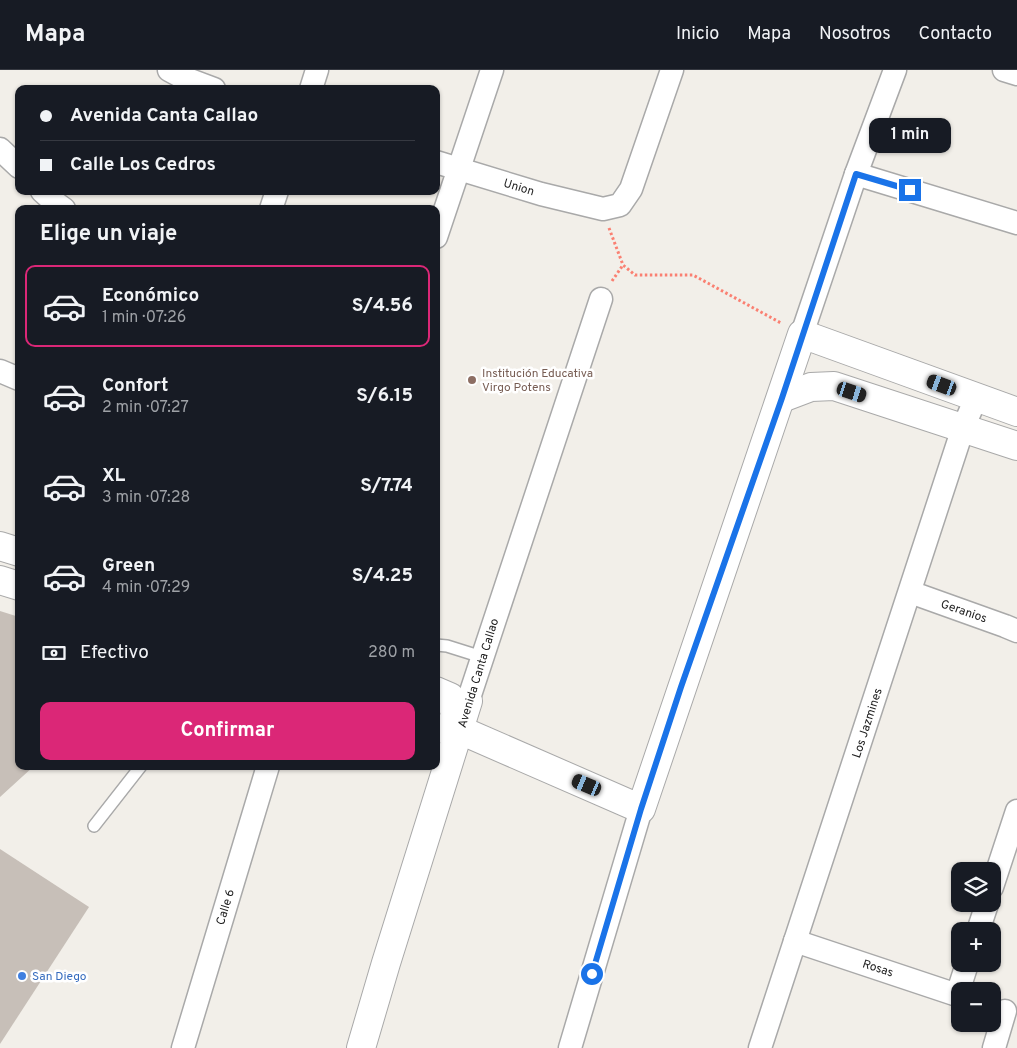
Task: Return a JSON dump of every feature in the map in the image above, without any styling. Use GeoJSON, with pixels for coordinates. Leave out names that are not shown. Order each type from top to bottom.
{"type":"FeatureCollection","features":[{"type":"Feature","properties":{"kind":"street"},"geometry":{"type":"LineString","coordinates":[[169,70],[203,85]]}},
{"type":"Feature","properties":{"kind":"street"},"geometry":{"type":"LineString","coordinates":[[312,85],[317,70]]}},
{"type":"Feature","properties":{"kind":"street"},"geometry":{"type":"LineString","coordinates":[[440,224],[492,70]]}},
{"type":"Feature","properties":{"kind":"street"},"geometry":{"type":"LineString","coordinates":[[603,208],[620,205],[631,189],[672,70]]}},
{"type":"Feature","properties":{"kind":"street"},"geometry":{"type":"LineString","coordinates":[[570,1048],[641,809],[681,687],[782,398],[856,174],[895,70]]}},
{"type":"Feature","properties":{"kind":"street"},"geometry":{"type":"LineString","coordinates":[[1004,70],[1017,74]]}},
{"type":"Feature","properties":{"kind":"street"},"geometry":{"type":"LineString","coordinates":[[0,149],[15,164]]}},
{"type":"Feature","properties":{"kind":"street","name":"Union"},"geometry":{"type":"LineString","coordinates":[[440,163],[540,194],[603,208]]}},
{"type":"Feature","properties":{"kind":"street"},"geometry":{"type":"LineString","coordinates":[[856,174],[1017,223]]}},
{"type":"Feature","properties":{"kind":"street"},"geometry":{"type":"LineString","coordinates":[[46,195],[58,205]]}},
{"type":"Feature","properties":{"kind":"street","name":"Avenida Canta Callao"},"geometry":{"type":"LineString","coordinates":[[440,759],[448,729],[468,701],[601,299]]}},
{"type":"Feature","properties":{"kind":"street"},"geometry":{"type":"LineString","coordinates":[[802,334],[1017,412]]}},
{"type":"Feature","properties":{"kind":"street"},"geometry":{"type":"LineString","coordinates":[[0,371],[15,377]]}},
{"type":"Feature","properties":{"kind":"street"},"geometry":{"type":"LineString","coordinates":[[782,398],[811,387],[834,386],[1017,446]]}},
{"type":"Feature","properties":{"kind":"street","name":"Los Jazmines"},"geometry":{"type":"LineString","coordinates":[[760,1048],[964,428],[976,398]]}},
{"type":"Feature","properties":{"kind":"street"},"geometry":{"type":"LineString","coordinates":[[0,546],[15,551]]}},
{"type":"Feature","properties":{"kind":"street"},"geometry":{"type":"LineString","coordinates":[[0,580],[15,585]]}},
{"type":"Feature","properties":{"kind":"street","name":"Geranios"},"geometry":{"type":"LineString","coordinates":[[910,592],[1017,632]]}},
{"type":"Feature","properties":{"kind":"street"},"geometry":{"type":"LineString","coordinates":[[440,693],[450,697],[448,729],[641,809]]}},
{"type":"Feature","properties":{"kind":"street","name":"Calle 6"},"geometry":{"type":"LineString","coordinates":[[183,1048],[267,770]]}},
{"type":"Feature","properties":{"kind":"street","name":"Avenida Canta Callao"},"geometry":{"type":"LineString","coordinates":[[361,1048],[386,963],[437,770]]}},
{"type":"Feature","properties":{"kind":"street"},"geometry":{"type":"LineString","coordinates":[[1000,862],[1017,811]]}},
{"type":"Feature","properties":{"kind":"street","name":"Rosas"},"geometry":{"type":"LineString","coordinates":[[796,941],[951,992]]}},
{"type":"Feature","properties":{"kind":"street"},"geometry":{"type":"LineString","coordinates":[[994,1048],[1005,1011]]}},
{"type":"Feature","properties":{"kind":"lane"},"geometry":{"type":"LineString","coordinates":[[440,645],[482,657]]}},
{"type":"Feature","properties":{"kind":"lane"},"geometry":{"type":"LineString","coordinates":[[94,826],[137,770]]}},
{"type":"Feature","properties":{"kind":"path"},"geometry":{"type":"LineString","coordinates":[[603,208],[623,265],[635,275],[693,275],[802,334]]}},
{"type":"Feature","properties":{"kind":"building"},"geometry":{"type":"Polygon","coordinates":[[[0,611],[15,616],[15,770],[30,770],[0,797],[0,611]]]}},
{"type":"Feature","properties":{"kind":"building","name":"San Diego"},"geometry":{"type":"Polygon","coordinates":[[[0,849],[89,907],[0,1044],[0,849]]]}},
{"type":"Feature","properties":{"kind":"place","name":"Institución Educativa Virgo Potens"},"geometry":{"type":"Point","coordinates":[472,380]}},
{"type":"Feature","properties":{"kind":"place","name":"San Diego"},"geometry":{"type":"Point","coordinates":[22,976]}},
{"type":"Feature","properties":{"kind":"route"},"geometry":{"type":"LineString","coordinates":[[592,974],[641,809],[681,687],[782,398],[856,174],[910,190]]}}]}
